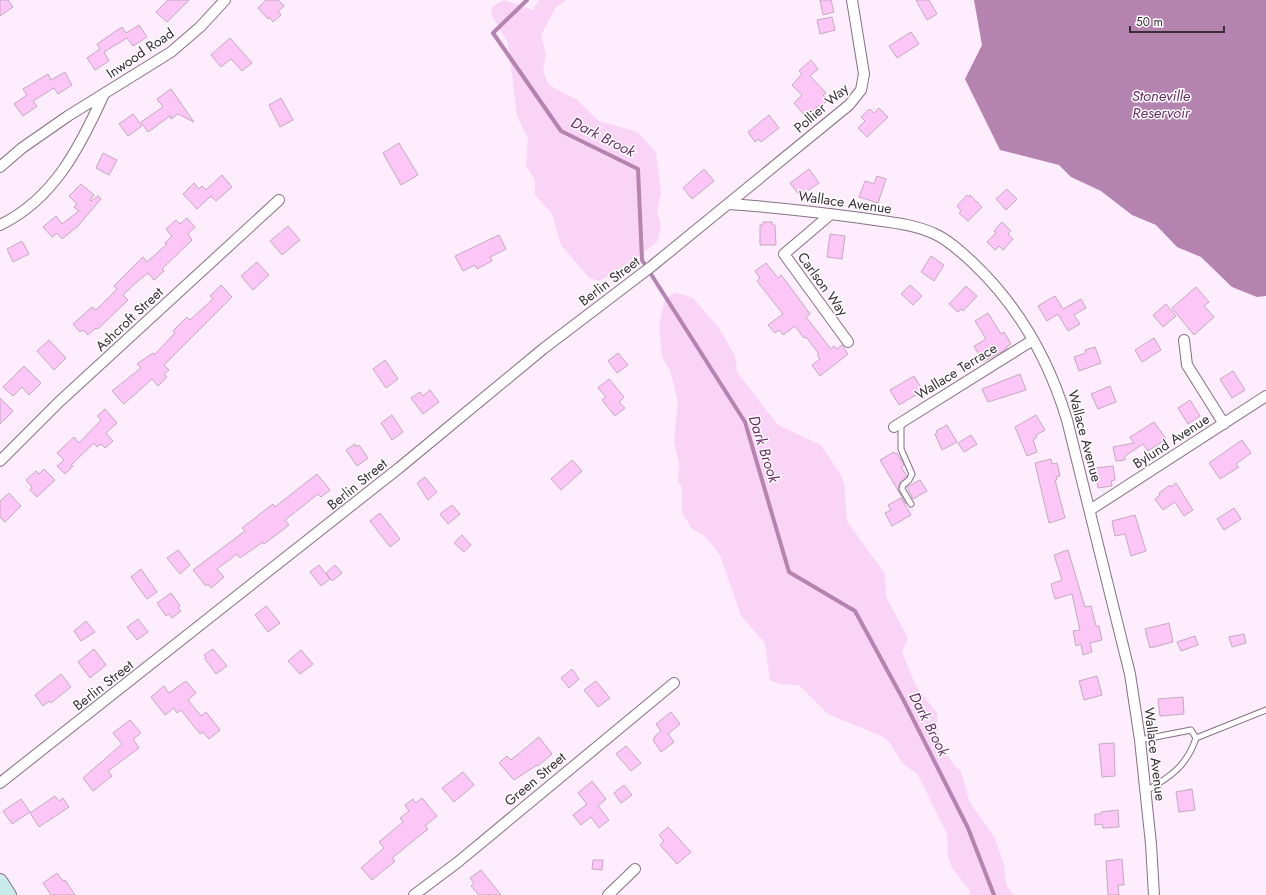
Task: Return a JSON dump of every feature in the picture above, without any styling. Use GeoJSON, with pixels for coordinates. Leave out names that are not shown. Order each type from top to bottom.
{"type":"FeatureCollection","features":[{"type":"Feature","properties":{"kind":"main road"},"geometry":{"type":"LineString","coordinates":[[0,880],[9,895]]}},
{"type":"Feature","properties":{"kind":"street","name":"Inwood Road"},"geometry":{"type":"LineString","coordinates":[[0,167],[44,132],[171,52],[200,27],[225,0]]}},
{"type":"Feature","properties":{"kind":"street","name":"Pollier Way"},"geometry":{"type":"LineString","coordinates":[[728,204],[849,105],[859,94],[863,85],[864,74],[852,0]]}},
{"type":"Feature","properties":{"kind":"street","name":"Inwood Road"},"geometry":{"type":"LineString","coordinates":[[0,225],[18,216],[31,206],[58,178],[80,146],[104,94]]}},
{"type":"Feature","properties":{"kind":"street","name":"Ashcroft Street"},"geometry":{"type":"LineString","coordinates":[[0,461],[59,402],[279,200]]}},
{"type":"Feature","properties":{"kind":"street","name":"Wallace Avenue"},"geometry":{"type":"LineString","coordinates":[[728,204],[831,214],[909,225],[942,238],[968,259],[991,281],[1010,305],[1033,340],[1048,368],[1062,404],[1090,510],[1130,674],[1146,791],[1154,895]]}},
{"type":"Feature","properties":{"kind":"street","name":"Berlin Street"},"geometry":{"type":"LineString","coordinates":[[0,783],[399,468],[543,349],[648,269],[728,204]]}},
{"type":"Feature","properties":{"kind":"street","name":"Carlson Way"},"geometry":{"type":"LineString","coordinates":[[831,214],[784,254],[848,342]]}},
{"type":"Feature","properties":{"kind":"street","name":"Wallace Terrace"},"geometry":{"type":"LineString","coordinates":[[897,424],[1033,340]]}},
{"type":"Feature","properties":{"kind":"street"},"geometry":{"type":"LineString","coordinates":[[1184,340],[1186,365],[1224,424]]}},
{"type":"Feature","properties":{"kind":"street","name":"Bylund Avenue"},"geometry":{"type":"LineString","coordinates":[[1090,510],[1266,396]]}},
{"type":"Feature","properties":{"kind":"street","name":"Green Street"},"geometry":{"type":"LineString","coordinates":[[414,895],[458,862],[674,683]]}},
{"type":"Feature","properties":{"kind":"street"},"geometry":{"type":"LineString","coordinates":[[608,895],[635,870]]}},
{"type":"Feature","properties":{"kind":"lane"},"geometry":{"type":"LineString","coordinates":[[897,424],[901,449],[912,474],[909,480],[903,485],[902,489],[911,504]]}},
{"type":"Feature","properties":{"kind":"lane"},"geometry":{"type":"LineString","coordinates":[[1146,791],[1170,777],[1191,753],[1196,738],[1266,710]]}},
{"type":"Feature","properties":{"kind":"lane"},"geometry":{"type":"LineString","coordinates":[[1140,740],[1191,730],[1196,738]]}},
{"type":"Feature","properties":{"kind":"shaded area"},"geometry":{"type":"Polygon","coordinates":[[[504,0],[533,10],[539,0],[566,0],[555,8],[541,36],[546,54],[543,71],[549,85],[576,99],[599,121],[638,132],[656,152],[661,193],[657,212],[661,226],[657,242],[630,262],[600,281],[589,278],[561,245],[552,214],[535,195],[535,181],[526,165],[528,139],[517,115],[508,43],[491,14],[493,6],[504,0]]]}},
{"type":"Feature","properties":{"kind":"shaded area"},"geometry":{"type":"Polygon","coordinates":[[[674,292],[693,298],[719,328],[735,356],[737,372],[778,425],[821,445],[839,472],[844,483],[847,521],[885,574],[886,597],[908,638],[902,652],[916,686],[937,713],[939,741],[953,764],[961,771],[969,801],[995,838],[1004,865],[1006,884],[1013,895],[970,895],[970,891],[952,868],[948,857],[947,834],[918,775],[902,763],[890,743],[883,737],[828,714],[799,685],[779,684],[770,680],[765,643],[741,616],[720,555],[706,537],[691,528],[682,512],[682,488],[678,481],[679,465],[674,441],[678,402],[670,370],[662,357],[659,325],[664,302],[674,292]]]}},
{"type":"Feature","properties":{"kind":"water","name":"Stoneville Reservoir"},"geometry":{"type":"Polygon","coordinates":[[[974,0],[1266,0],[1266,296],[1257,297],[1232,287],[1201,257],[1177,247],[1156,225],[1132,215],[1101,191],[1071,177],[1059,165],[1000,150],[965,79],[982,45],[974,0]]]}},
{"type":"Feature","properties":{"kind":"building"},"geometry":{"type":"Polygon","coordinates":[[[0,0],[8,0],[13,7],[0,16],[0,0]]]}},
{"type":"Feature","properties":{"kind":"building"},"geometry":{"type":"Polygon","coordinates":[[[168,0],[189,0],[167,22],[156,12],[168,0]]]}},
{"type":"Feature","properties":{"kind":"building"},"geometry":{"type":"Polygon","coordinates":[[[266,0],[278,0],[284,6],[278,11],[281,15],[273,22],[269,17],[268,19],[258,8],[266,0]]]}},
{"type":"Feature","properties":{"kind":"building"},"geometry":{"type":"Polygon","coordinates":[[[820,0],[831,0],[834,12],[823,15],[820,0]]]}},
{"type":"Feature","properties":{"kind":"building"},"geometry":{"type":"Polygon","coordinates":[[[916,0],[929,0],[937,14],[927,20],[916,0]]]}},
{"type":"Feature","properties":{"kind":"building"},"geometry":{"type":"Polygon","coordinates":[[[832,17],[835,30],[820,34],[817,20],[832,17]]]}},
{"type":"Feature","properties":{"kind":"building"},"geometry":{"type":"Polygon","coordinates":[[[139,25],[147,37],[133,46],[127,38],[104,52],[109,61],[95,70],[87,58],[100,49],[97,44],[122,27],[126,33],[139,25]]]}},
{"type":"Feature","properties":{"kind":"building"},"geometry":{"type":"Polygon","coordinates":[[[911,32],[919,44],[897,58],[889,46],[911,32]]]}},
{"type":"Feature","properties":{"kind":"building"},"geometry":{"type":"Polygon","coordinates":[[[230,38],[252,63],[242,71],[231,59],[221,67],[211,55],[230,38]]]}},
{"type":"Feature","properties":{"kind":"building"},"geometry":{"type":"Polygon","coordinates":[[[811,60],[818,69],[810,76],[826,93],[823,95],[828,100],[820,107],[819,105],[806,117],[794,103],[802,95],[792,85],[802,74],[799,71],[811,60]]]}},
{"type":"Feature","properties":{"kind":"building"},"geometry":{"type":"Polygon","coordinates":[[[65,72],[72,85],[58,94],[54,88],[33,101],[37,106],[23,116],[14,104],[27,95],[23,89],[48,74],[51,80],[65,72]]]}},
{"type":"Feature","properties":{"kind":"building"},"geometry":{"type":"Polygon","coordinates":[[[171,89],[194,122],[178,114],[171,119],[170,116],[148,132],[141,122],[163,107],[157,99],[171,89]]]}},
{"type":"Feature","properties":{"kind":"building"},"geometry":{"type":"Polygon","coordinates":[[[281,98],[293,120],[280,127],[269,105],[281,98]]]}},
{"type":"Feature","properties":{"kind":"building"},"geometry":{"type":"Polygon","coordinates":[[[879,108],[888,117],[867,137],[858,128],[865,121],[861,117],[870,109],[874,113],[879,108]]]}},
{"type":"Feature","properties":{"kind":"building"},"geometry":{"type":"Polygon","coordinates":[[[133,114],[142,126],[128,136],[119,124],[133,114]]]}},
{"type":"Feature","properties":{"kind":"building"},"geometry":{"type":"Polygon","coordinates":[[[769,115],[779,128],[761,142],[758,139],[755,142],[748,132],[769,115]]]}},
{"type":"Feature","properties":{"kind":"building"},"geometry":{"type":"Polygon","coordinates":[[[399,143],[418,175],[401,185],[383,153],[399,143]]]}},
{"type":"Feature","properties":{"kind":"building"},"geometry":{"type":"Polygon","coordinates":[[[103,153],[117,160],[109,175],[96,168],[103,153]]]}},
{"type":"Feature","properties":{"kind":"building"},"geometry":{"type":"Polygon","coordinates":[[[704,169],[714,181],[692,199],[683,188],[704,169]]]}},
{"type":"Feature","properties":{"kind":"building"},"geometry":{"type":"Polygon","coordinates":[[[809,169],[819,183],[800,196],[790,183],[809,169]]]}},
{"type":"Feature","properties":{"kind":"building"},"geometry":{"type":"Polygon","coordinates":[[[222,175],[232,187],[216,201],[211,196],[197,209],[183,194],[194,183],[199,189],[202,186],[206,190],[222,175]]]}},
{"type":"Feature","properties":{"kind":"building"},"geometry":{"type":"Polygon","coordinates":[[[877,176],[886,179],[878,203],[859,197],[865,181],[874,184],[877,176]]]}},
{"type":"Feature","properties":{"kind":"building"},"geometry":{"type":"Polygon","coordinates":[[[81,184],[94,195],[90,200],[91,201],[98,196],[101,199],[77,227],[62,239],[57,233],[52,237],[43,227],[56,216],[62,224],[79,211],[74,207],[77,204],[69,196],[81,184]]]}},
{"type":"Feature","properties":{"kind":"building"},"geometry":{"type":"Polygon","coordinates":[[[1007,189],[1017,199],[1006,210],[996,199],[1007,189]]]}},
{"type":"Feature","properties":{"kind":"building"},"geometry":{"type":"Polygon","coordinates":[[[967,195],[969,197],[970,195],[982,207],[968,221],[959,213],[961,211],[957,206],[967,195]]]}},
{"type":"Feature","properties":{"kind":"building"},"geometry":{"type":"Polygon","coordinates":[[[187,218],[195,227],[188,234],[192,240],[162,269],[164,271],[154,280],[148,273],[139,280],[123,295],[128,300],[98,329],[96,328],[88,335],[83,330],[80,332],[73,324],[92,307],[96,310],[117,289],[114,286],[143,257],[147,262],[167,244],[165,243],[172,236],[166,229],[176,220],[180,224],[187,218]]]}},
{"type":"Feature","properties":{"kind":"building"},"geometry":{"type":"Polygon","coordinates":[[[763,222],[772,222],[772,225],[775,225],[776,245],[760,245],[760,225],[763,225],[763,222]]]}},
{"type":"Feature","properties":{"kind":"building"},"geometry":{"type":"Polygon","coordinates":[[[1002,222],[1011,231],[1008,234],[1013,239],[1003,250],[999,246],[995,250],[987,242],[996,233],[994,231],[1002,222]]]}},
{"type":"Feature","properties":{"kind":"building"},"geometry":{"type":"Polygon","coordinates":[[[288,226],[300,240],[282,255],[270,241],[288,226]]]}},
{"type":"Feature","properties":{"kind":"building"},"geometry":{"type":"Polygon","coordinates":[[[830,234],[845,236],[842,259],[827,257],[830,234]]]}},
{"type":"Feature","properties":{"kind":"building"},"geometry":{"type":"Polygon","coordinates":[[[499,235],[506,249],[490,257],[492,261],[477,269],[475,265],[463,271],[455,256],[499,235]]]}},
{"type":"Feature","properties":{"kind":"building"},"geometry":{"type":"Polygon","coordinates":[[[22,241],[29,254],[13,262],[7,249],[22,241]]]}},
{"type":"Feature","properties":{"kind":"building"},"geometry":{"type":"Polygon","coordinates":[[[931,256],[944,265],[934,281],[921,272],[931,256]]]}},
{"type":"Feature","properties":{"kind":"building"},"geometry":{"type":"Polygon","coordinates":[[[257,262],[269,275],[253,290],[241,276],[257,262]]]}},
{"type":"Feature","properties":{"kind":"building"},"geometry":{"type":"Polygon","coordinates":[[[766,263],[778,278],[781,275],[791,288],[810,314],[806,317],[831,349],[834,346],[837,349],[842,345],[848,354],[820,376],[812,365],[820,359],[817,355],[819,354],[795,326],[783,335],[779,330],[775,333],[768,325],[783,314],[757,281],[760,278],[755,271],[766,263]]]}},
{"type":"Feature","properties":{"kind":"building"},"geometry":{"type":"Polygon","coordinates":[[[221,285],[232,297],[164,365],[169,370],[164,374],[167,377],[158,386],[152,379],[124,404],[112,391],[141,368],[137,364],[153,353],[154,355],[175,333],[173,331],[187,317],[190,320],[213,299],[210,296],[221,285]]]}},
{"type":"Feature","properties":{"kind":"building"},"geometry":{"type":"Polygon","coordinates":[[[910,285],[922,296],[913,305],[901,294],[910,285]]]}},
{"type":"Feature","properties":{"kind":"building"},"geometry":{"type":"Polygon","coordinates":[[[966,286],[977,296],[963,311],[961,309],[958,312],[949,304],[966,286]]]}},
{"type":"Feature","properties":{"kind":"building"},"geometry":{"type":"Polygon","coordinates":[[[1196,287],[1209,302],[1204,306],[1214,317],[1194,335],[1172,308],[1196,287]]]}},
{"type":"Feature","properties":{"kind":"building"},"geometry":{"type":"Polygon","coordinates":[[[1055,296],[1063,309],[1081,299],[1086,308],[1074,315],[1080,324],[1068,331],[1058,314],[1047,321],[1038,306],[1055,296]]]}},
{"type":"Feature","properties":{"kind":"building"},"geometry":{"type":"Polygon","coordinates":[[[1166,304],[1176,316],[1163,327],[1153,315],[1166,304]]]}},
{"type":"Feature","properties":{"kind":"building"},"geometry":{"type":"Polygon","coordinates":[[[988,313],[1001,334],[1004,332],[1011,344],[1006,347],[1007,349],[983,362],[974,346],[986,339],[975,321],[988,313]]]}},
{"type":"Feature","properties":{"kind":"building"},"geometry":{"type":"Polygon","coordinates":[[[1154,338],[1161,350],[1142,362],[1135,350],[1154,338]]]}},
{"type":"Feature","properties":{"kind":"building"},"geometry":{"type":"Polygon","coordinates":[[[49,340],[66,358],[54,370],[37,351],[49,340]]]}},
{"type":"Feature","properties":{"kind":"building"},"geometry":{"type":"Polygon","coordinates":[[[1095,347],[1101,363],[1079,371],[1074,357],[1086,353],[1085,350],[1095,347]]]}},
{"type":"Feature","properties":{"kind":"building"},"geometry":{"type":"Polygon","coordinates":[[[618,353],[628,365],[617,373],[608,361],[618,353]]]}},
{"type":"Feature","properties":{"kind":"building"},"geometry":{"type":"Polygon","coordinates":[[[385,360],[398,379],[386,388],[373,369],[385,360]]]}},
{"type":"Feature","properties":{"kind":"building"},"geometry":{"type":"Polygon","coordinates":[[[24,366],[41,383],[29,395],[22,387],[13,396],[3,387],[24,366]]]}},
{"type":"Feature","properties":{"kind":"building"},"geometry":{"type":"Polygon","coordinates":[[[1233,371],[1245,390],[1232,398],[1220,379],[1233,371]]]}},
{"type":"Feature","properties":{"kind":"building"},"geometry":{"type":"Polygon","coordinates":[[[1020,374],[1026,390],[988,402],[982,389],[1020,374]]]}},
{"type":"Feature","properties":{"kind":"building"},"geometry":{"type":"Polygon","coordinates":[[[914,376],[923,391],[899,405],[890,390],[914,376]]]}},
{"type":"Feature","properties":{"kind":"building"},"geometry":{"type":"Polygon","coordinates":[[[609,379],[624,397],[619,402],[625,408],[615,416],[602,400],[606,397],[598,388],[609,379]]]}},
{"type":"Feature","properties":{"kind":"building"},"geometry":{"type":"Polygon","coordinates":[[[1110,386],[1116,402],[1098,409],[1091,394],[1110,386]]]}},
{"type":"Feature","properties":{"kind":"building"},"geometry":{"type":"Polygon","coordinates":[[[430,390],[439,402],[423,414],[411,398],[420,392],[423,396],[430,390]]]}},
{"type":"Feature","properties":{"kind":"building"},"geometry":{"type":"Polygon","coordinates":[[[0,398],[13,411],[0,424],[0,398]]]}},
{"type":"Feature","properties":{"kind":"building"},"geometry":{"type":"Polygon","coordinates":[[[1190,400],[1200,416],[1188,424],[1178,408],[1190,400]]]}},
{"type":"Feature","properties":{"kind":"building"},"geometry":{"type":"Polygon","coordinates":[[[105,409],[117,423],[106,433],[113,441],[105,448],[101,444],[97,447],[94,443],[71,465],[73,466],[65,474],[57,466],[64,460],[57,453],[74,437],[79,443],[101,420],[97,416],[105,409]]]}},
{"type":"Feature","properties":{"kind":"building"},"geometry":{"type":"Polygon","coordinates":[[[392,415],[403,432],[392,440],[381,423],[392,415]]]}},
{"type":"Feature","properties":{"kind":"building"},"geometry":{"type":"Polygon","coordinates":[[[1036,415],[1045,430],[1036,435],[1037,437],[1033,440],[1037,452],[1027,456],[1015,427],[1036,415]]]}},
{"type":"Feature","properties":{"kind":"building"},"geometry":{"type":"Polygon","coordinates":[[[1154,422],[1166,439],[1148,451],[1143,444],[1125,456],[1125,460],[1116,461],[1113,447],[1134,443],[1130,437],[1154,422]]]}},
{"type":"Feature","properties":{"kind":"building"},"geometry":{"type":"Polygon","coordinates":[[[947,425],[957,442],[942,450],[935,434],[937,433],[936,431],[947,425]]]}},
{"type":"Feature","properties":{"kind":"building"},"geometry":{"type":"Polygon","coordinates":[[[971,435],[977,444],[964,452],[958,443],[971,435]]]}},
{"type":"Feature","properties":{"kind":"building"},"geometry":{"type":"Polygon","coordinates":[[[1242,440],[1251,453],[1236,464],[1239,467],[1220,479],[1209,463],[1242,440]]]}},
{"type":"Feature","properties":{"kind":"building"},"geometry":{"type":"Polygon","coordinates":[[[355,444],[356,447],[359,445],[368,458],[357,466],[346,450],[355,444]]]}},
{"type":"Feature","properties":{"kind":"building"},"geometry":{"type":"Polygon","coordinates":[[[894,452],[895,454],[897,453],[903,463],[904,465],[901,467],[907,476],[900,482],[898,489],[906,504],[880,460],[894,452]]]}},
{"type":"Feature","properties":{"kind":"building"},"geometry":{"type":"Polygon","coordinates":[[[1051,459],[1052,464],[1057,463],[1060,476],[1056,477],[1057,480],[1055,480],[1065,518],[1049,523],[1035,463],[1051,459]]]}},
{"type":"Feature","properties":{"kind":"building"},"geometry":{"type":"Polygon","coordinates":[[[572,460],[582,471],[561,490],[551,479],[572,460]]]}},
{"type":"Feature","properties":{"kind":"building"},"geometry":{"type":"Polygon","coordinates":[[[1113,466],[1115,480],[1111,481],[1112,486],[1098,488],[1095,468],[1113,466]]]}},
{"type":"Feature","properties":{"kind":"building"},"geometry":{"type":"Polygon","coordinates":[[[44,469],[55,480],[37,497],[30,490],[32,487],[26,480],[36,471],[39,474],[44,469]]]}},
{"type":"Feature","properties":{"kind":"building"},"geometry":{"type":"Polygon","coordinates":[[[317,474],[330,490],[321,497],[318,494],[285,520],[289,525],[264,544],[263,542],[240,558],[237,554],[217,569],[224,577],[211,588],[208,584],[206,586],[193,570],[245,531],[242,528],[273,504],[275,507],[317,474]]]}},
{"type":"Feature","properties":{"kind":"building"},"geometry":{"type":"Polygon","coordinates":[[[425,477],[437,492],[428,500],[417,483],[425,477]]]}},
{"type":"Feature","properties":{"kind":"building"},"geometry":{"type":"Polygon","coordinates":[[[920,480],[927,491],[913,499],[907,487],[920,480]]]}},
{"type":"Feature","properties":{"kind":"building"},"geometry":{"type":"Polygon","coordinates":[[[1176,483],[1193,510],[1184,516],[1175,502],[1163,510],[1155,499],[1160,495],[1159,493],[1170,485],[1171,487],[1176,483]]]}},
{"type":"Feature","properties":{"kind":"building"},"geometry":{"type":"Polygon","coordinates":[[[9,493],[21,506],[5,522],[0,517],[0,501],[9,493]]]}},
{"type":"Feature","properties":{"kind":"building"},"geometry":{"type":"Polygon","coordinates":[[[901,498],[911,515],[892,526],[885,513],[891,510],[888,505],[901,498]]]}},
{"type":"Feature","properties":{"kind":"building"},"geometry":{"type":"Polygon","coordinates":[[[452,505],[460,514],[448,524],[440,514],[452,505]]]}},
{"type":"Feature","properties":{"kind":"building"},"geometry":{"type":"Polygon","coordinates":[[[1234,508],[1241,519],[1224,530],[1217,519],[1234,508]]]}},
{"type":"Feature","properties":{"kind":"building"},"geometry":{"type":"Polygon","coordinates":[[[380,513],[400,539],[390,547],[370,521],[380,513]]]}},
{"type":"Feature","properties":{"kind":"building"},"geometry":{"type":"Polygon","coordinates":[[[1135,515],[1146,551],[1131,556],[1125,534],[1115,536],[1112,521],[1135,515]]]}},
{"type":"Feature","properties":{"kind":"building"},"geometry":{"type":"Polygon","coordinates":[[[462,535],[471,545],[464,552],[454,543],[462,535]]]}},
{"type":"Feature","properties":{"kind":"building"},"geometry":{"type":"Polygon","coordinates":[[[178,550],[190,565],[180,574],[167,558],[178,550]]]}},
{"type":"Feature","properties":{"kind":"building"},"geometry":{"type":"Polygon","coordinates":[[[1068,550],[1085,607],[1091,606],[1096,626],[1099,626],[1102,640],[1090,643],[1092,652],[1083,655],[1081,644],[1076,646],[1073,631],[1080,630],[1072,594],[1055,599],[1051,584],[1062,580],[1054,555],[1068,550]]]}},
{"type":"Feature","properties":{"kind":"building"},"geometry":{"type":"Polygon","coordinates":[[[319,565],[330,579],[321,586],[310,572],[319,565]]]}},
{"type":"Feature","properties":{"kind":"building"},"geometry":{"type":"Polygon","coordinates":[[[335,565],[342,573],[332,581],[326,573],[335,565]]]}},
{"type":"Feature","properties":{"kind":"building"},"geometry":{"type":"Polygon","coordinates":[[[141,569],[157,592],[147,599],[131,577],[141,569]]]}},
{"type":"Feature","properties":{"kind":"building"},"geometry":{"type":"Polygon","coordinates":[[[171,593],[180,606],[178,608],[181,611],[172,618],[169,614],[166,616],[157,603],[171,593]]]}},
{"type":"Feature","properties":{"kind":"building"},"geometry":{"type":"Polygon","coordinates":[[[266,606],[280,623],[268,632],[255,615],[266,606]]]}},
{"type":"Feature","properties":{"kind":"building"},"geometry":{"type":"Polygon","coordinates":[[[138,619],[148,632],[137,640],[127,627],[138,619]]]}},
{"type":"Feature","properties":{"kind":"building"},"geometry":{"type":"Polygon","coordinates":[[[86,621],[95,632],[81,641],[74,631],[86,621]]]}},
{"type":"Feature","properties":{"kind":"building"},"geometry":{"type":"Polygon","coordinates":[[[1169,623],[1173,642],[1150,648],[1145,629],[1169,623]]]}},
{"type":"Feature","properties":{"kind":"building"},"geometry":{"type":"Polygon","coordinates":[[[1244,634],[1246,643],[1232,647],[1229,637],[1244,634]]]}},
{"type":"Feature","properties":{"kind":"building"},"geometry":{"type":"Polygon","coordinates":[[[1195,636],[1198,645],[1181,651],[1177,642],[1195,636]]]}},
{"type":"Feature","properties":{"kind":"building"},"geometry":{"type":"Polygon","coordinates":[[[94,649],[106,665],[90,678],[78,662],[94,649]]]}},
{"type":"Feature","properties":{"kind":"building"},"geometry":{"type":"Polygon","coordinates":[[[213,649],[227,666],[216,674],[205,659],[206,658],[204,655],[213,649]]]}},
{"type":"Feature","properties":{"kind":"building"},"geometry":{"type":"Polygon","coordinates":[[[301,650],[313,664],[300,674],[288,661],[301,650]]]}},
{"type":"Feature","properties":{"kind":"building"},"geometry":{"type":"Polygon","coordinates":[[[572,669],[579,679],[569,688],[561,678],[572,669]]]}},
{"type":"Feature","properties":{"kind":"building"},"geometry":{"type":"Polygon","coordinates":[[[61,674],[71,687],[51,703],[49,701],[43,706],[35,695],[61,674]]]}},
{"type":"Feature","properties":{"kind":"building"},"geometry":{"type":"Polygon","coordinates":[[[1097,676],[1102,695],[1084,700],[1079,681],[1097,676]]]}},
{"type":"Feature","properties":{"kind":"building"},"geometry":{"type":"Polygon","coordinates":[[[186,681],[196,693],[188,700],[201,716],[206,712],[220,730],[209,739],[203,732],[200,734],[181,710],[177,713],[174,708],[165,715],[151,697],[164,686],[169,693],[186,681]]]}},
{"type":"Feature","properties":{"kind":"building"},"geometry":{"type":"Polygon","coordinates":[[[596,681],[610,698],[598,707],[584,690],[596,681]]]}},
{"type":"Feature","properties":{"kind":"building"},"geometry":{"type":"Polygon","coordinates":[[[1183,697],[1184,714],[1160,716],[1158,699],[1183,697]]]}},
{"type":"Feature","properties":{"kind":"building"},"geometry":{"type":"Polygon","coordinates":[[[671,712],[680,724],[668,734],[674,742],[661,752],[653,740],[655,738],[654,737],[661,731],[656,724],[671,712]]]}},
{"type":"Feature","properties":{"kind":"building"},"geometry":{"type":"Polygon","coordinates":[[[130,720],[141,733],[133,739],[139,748],[108,771],[112,776],[93,791],[83,778],[122,744],[113,733],[130,720]]]}},
{"type":"Feature","properties":{"kind":"building"},"geometry":{"type":"Polygon","coordinates":[[[539,737],[552,754],[538,766],[537,765],[514,780],[499,763],[507,756],[511,760],[539,737]]]}},
{"type":"Feature","properties":{"kind":"building"},"geometry":{"type":"Polygon","coordinates":[[[1114,743],[1115,776],[1102,777],[1099,744],[1114,743]]]}},
{"type":"Feature","properties":{"kind":"building"},"geometry":{"type":"Polygon","coordinates":[[[626,746],[641,763],[631,771],[616,754],[626,746]]]}},
{"type":"Feature","properties":{"kind":"building"},"geometry":{"type":"Polygon","coordinates":[[[463,772],[474,785],[454,802],[442,788],[463,772]]]}},
{"type":"Feature","properties":{"kind":"building"},"geometry":{"type":"Polygon","coordinates":[[[592,781],[606,799],[598,806],[609,820],[599,828],[591,817],[581,825],[573,815],[587,804],[578,793],[592,781]]]}},
{"type":"Feature","properties":{"kind":"building"},"geometry":{"type":"Polygon","coordinates":[[[624,785],[632,795],[621,803],[614,793],[624,785]]]}},
{"type":"Feature","properties":{"kind":"building"},"geometry":{"type":"Polygon","coordinates":[[[1192,789],[1195,810],[1179,812],[1176,792],[1192,789]]]}},
{"type":"Feature","properties":{"kind":"building"},"geometry":{"type":"Polygon","coordinates":[[[55,796],[59,801],[63,798],[69,807],[39,827],[30,813],[55,796]]]}},
{"type":"Feature","properties":{"kind":"building"},"geometry":{"type":"Polygon","coordinates":[[[422,798],[437,816],[425,826],[428,829],[392,858],[395,861],[372,880],[361,868],[384,848],[379,842],[403,822],[400,818],[409,811],[405,805],[413,799],[416,803],[422,798]]]}},
{"type":"Feature","properties":{"kind":"building"},"geometry":{"type":"Polygon","coordinates":[[[21,799],[30,812],[12,824],[3,811],[21,799]]]}},
{"type":"Feature","properties":{"kind":"building"},"geometry":{"type":"Polygon","coordinates":[[[1118,810],[1119,827],[1103,828],[1102,824],[1095,825],[1095,814],[1118,810]]]}},
{"type":"Feature","properties":{"kind":"building"},"geometry":{"type":"Polygon","coordinates":[[[668,827],[691,852],[677,864],[660,845],[664,841],[659,835],[668,827]]]}},
{"type":"Feature","properties":{"kind":"building"},"geometry":{"type":"Polygon","coordinates":[[[1122,859],[1124,885],[1118,885],[1119,895],[1108,895],[1106,861],[1122,859]]]}},
{"type":"Feature","properties":{"kind":"building"},"geometry":{"type":"Polygon","coordinates":[[[593,860],[603,860],[602,870],[592,869],[593,860]]]}},
{"type":"Feature","properties":{"kind":"building"},"geometry":{"type":"Polygon","coordinates":[[[481,870],[501,895],[479,895],[471,886],[474,883],[470,878],[481,870]]]}},
{"type":"Feature","properties":{"kind":"building"},"geometry":{"type":"Polygon","coordinates":[[[57,873],[63,881],[65,880],[75,895],[51,895],[43,883],[57,873]]]}},
{"type":"Feature","properties":{"kind":"waterway","name":"Dark Brook"},"geometry":{"type":"LineString","coordinates":[[527,0],[493,33],[561,131],[638,169],[642,260],[745,422],[789,572],[855,611],[904,701],[968,828],[994,895]]}}]}
